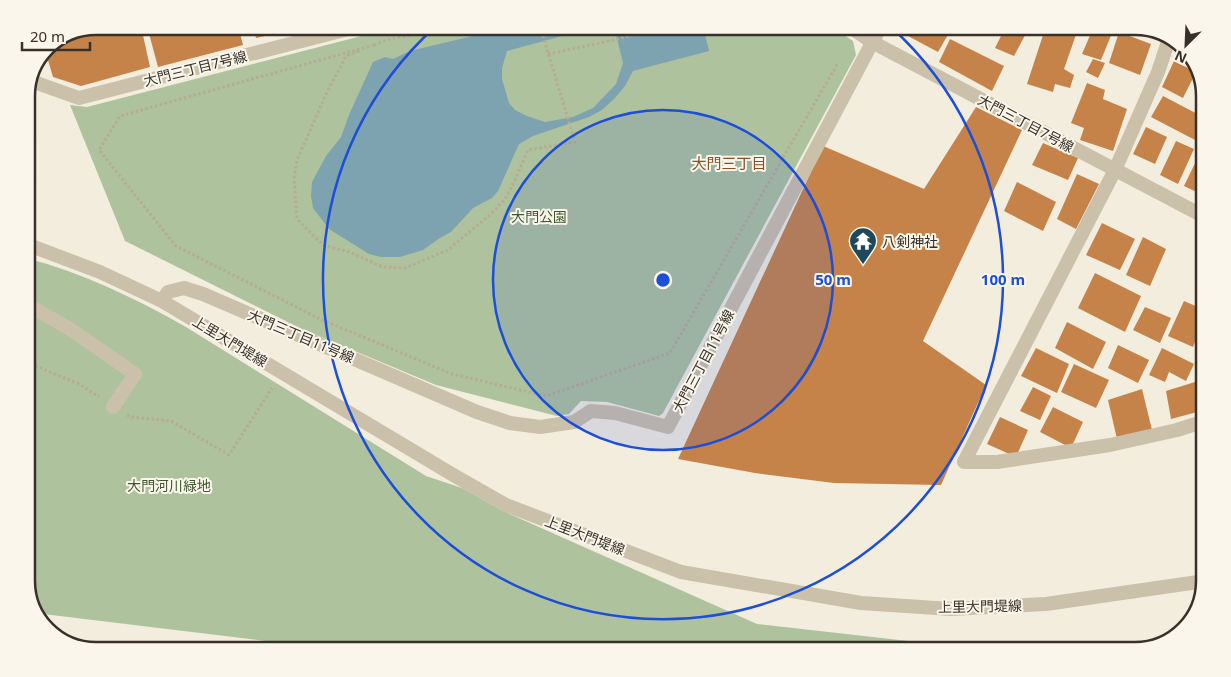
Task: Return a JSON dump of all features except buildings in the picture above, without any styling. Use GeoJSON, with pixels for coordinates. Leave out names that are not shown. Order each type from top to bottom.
{"type":"FeatureCollection","features":[{"type":"Feature","properties":{"kind":"street","name":"大門三丁目7号線"},"geometry":{"type":"LineString","coordinates":[[37,83],[79,98],[323,35]]}},
{"type":"Feature","properties":{"kind":"street","name":"大門三丁目7号線"},"geometry":{"type":"LineString","coordinates":[[862,35],[1196,211]]}},
{"type":"Feature","properties":{"kind":"street","name":"大門三丁目11号線"},"geometry":{"type":"LineString","coordinates":[[162,301],[168,292],[184,288],[203,294],[477,412],[510,423],[540,427],[574,422],[591,411],[615,413],[668,427],[876,35]]}},
{"type":"Feature","properties":{"kind":"street"},"geometry":{"type":"LineString","coordinates":[[1161,63],[1115,170],[964,462],[997,462],[1110,445],[1196,424]]}},
{"type":"Feature","properties":{"kind":"street","name":"上里大門堤線"},"geometry":{"type":"LineString","coordinates":[[35,247],[100,272],[162,301],[455,476],[506,504],[682,572],[861,603],[952,609],[1046,604],[1196,582]]}},
{"type":"Feature","properties":{"kind":"street"},"geometry":{"type":"LineString","coordinates":[[35,309],[70,329],[135,374],[113,407]]}},
{"type":"Feature","properties":{"kind":"path"},"geometry":{"type":"LineString","coordinates":[[411,35],[386,40],[346,56],[327,92],[297,160],[294,178],[296,219],[323,245],[349,252],[383,267],[405,268],[448,250],[492,213],[505,198],[528,150],[575,142],[543,35]]}},
{"type":"Feature","properties":{"kind":"path"},"geometry":{"type":"LineString","coordinates":[[548,54],[632,35]]}},
{"type":"Feature","properties":{"kind":"path"},"geometry":{"type":"LineString","coordinates":[[374,45],[120,116],[99,150],[176,246],[320,319],[452,374],[546,396],[670,353],[841,58]]}},
{"type":"Feature","properties":{"kind":"path"},"geometry":{"type":"LineString","coordinates":[[229,455],[281,372]]}},
{"type":"Feature","properties":{"kind":"green space","name":"大門公園"},"geometry":{"type":"Polygon","coordinates":[[[365,35],[844,35],[853,41],[856,55],[663,413],[659,416],[607,402],[581,401],[569,414],[557,416],[436,385],[302,329],[125,241],[70,105],[87,107],[365,35]]]}},
{"type":"Feature","properties":{"kind":"green space","name":"大門河川緑地"},"geometry":{"type":"Polygon","coordinates":[[[35,261],[88,279],[128,296],[167,316],[426,476],[462,488],[503,511],[757,624],[917,642],[275,642],[45,614],[38,601],[35,585],[35,261]]]}},
{"type":"Feature","properties":{"kind":"water"},"geometry":{"type":"Polygon","coordinates":[[[477,35],[566,35],[507,51],[502,68],[502,79],[509,103],[515,110],[545,122],[573,117],[593,108],[616,84],[623,63],[616,35],[705,35],[709,51],[633,71],[625,86],[602,110],[589,117],[533,136],[519,144],[498,191],[492,198],[473,208],[451,232],[423,250],[400,257],[381,257],[369,254],[329,229],[313,208],[311,196],[312,182],[326,156],[341,137],[373,62],[385,57],[393,59],[410,51],[477,35]]]}},
{"type":"Feature","properties":{"kind":"place","name":"八剣神社"},"geometry":{"type":"Point","coordinates":[863,265]}},
{"type":"Feature","properties":{"kind":"district","name":"大門三丁目"},"geometry":{"type":"Point","coordinates":[729,163]}}]}
